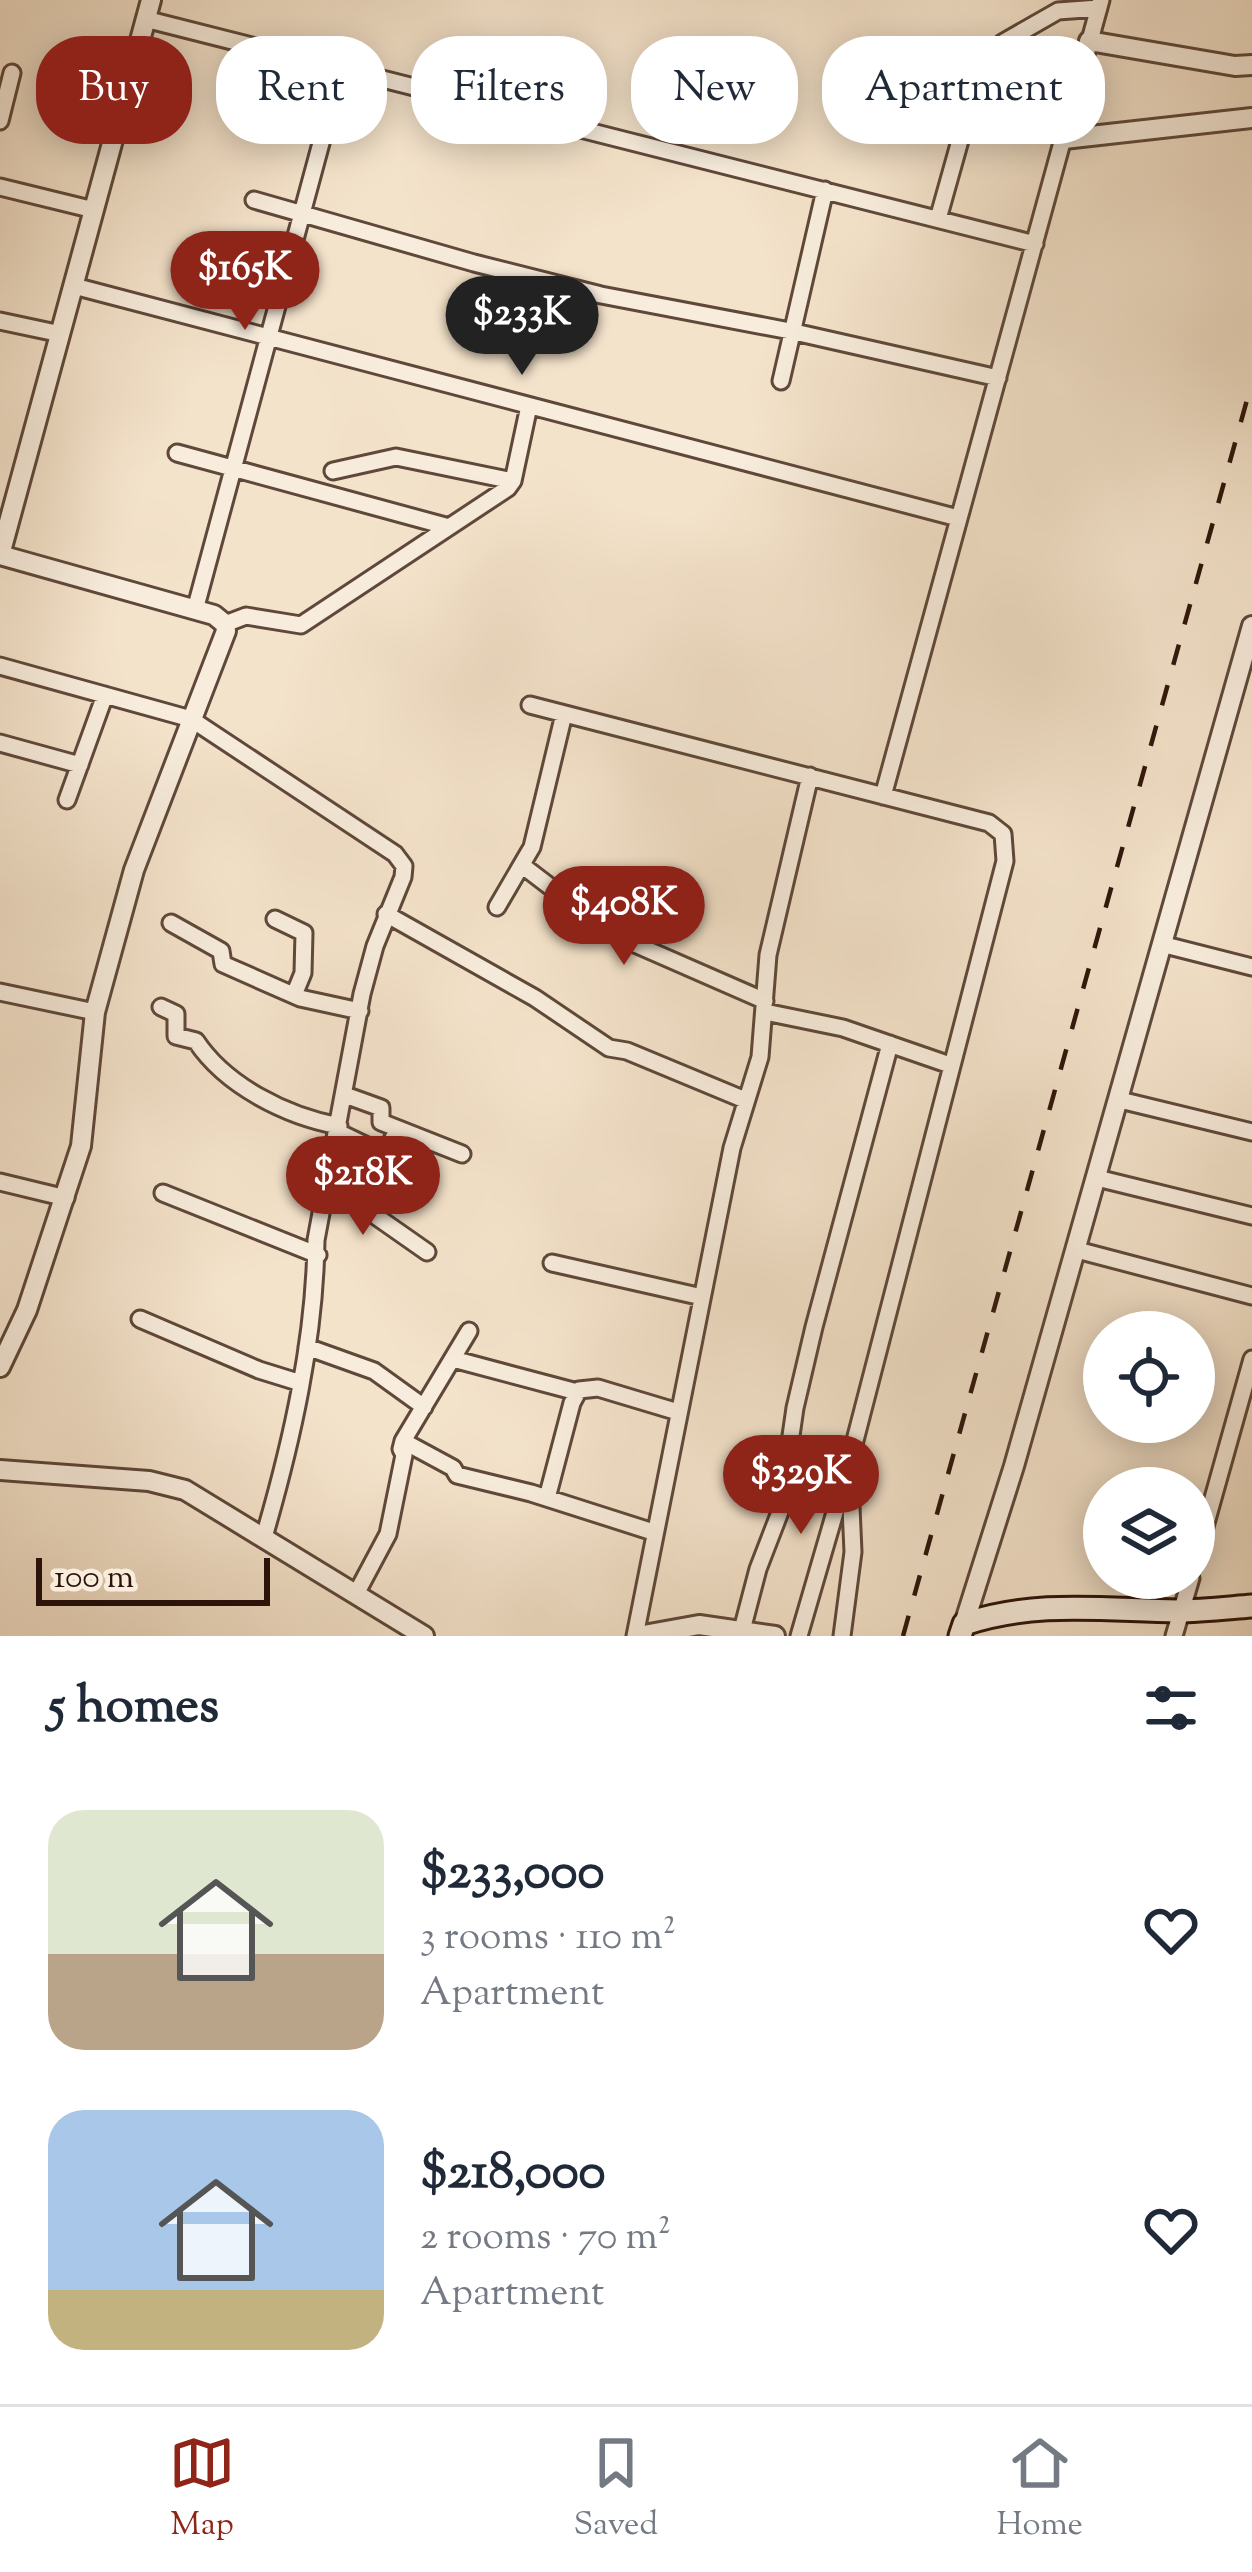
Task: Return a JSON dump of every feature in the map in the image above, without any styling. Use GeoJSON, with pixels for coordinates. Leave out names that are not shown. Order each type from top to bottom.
{"type":"FeatureCollection","features":[{"type":"Feature","properties":{"kind":"main road"},"geometry":{"type":"LineString","coordinates":[[962,1630],[997,1612],[1054,1606],[1181,1611],[1252,1606]]}},
{"type":"Feature","properties":{"kind":"street"},"geometry":{"type":"LineString","coordinates":[[938,220],[968,112],[1002,43],[1042,9],[1100,4],[1090,36]]}},
{"type":"Feature","properties":{"kind":"street"},"geometry":{"type":"LineString","coordinates":[[225,624],[214,614],[0,555],[148,9],[234,36]]}},
{"type":"Feature","properties":{"kind":"street"},"geometry":{"type":"LineString","coordinates":[[1105,44],[1252,65]]}},
{"type":"Feature","properties":{"kind":"street"},"geometry":{"type":"LineString","coordinates":[[0,121],[12,73]]}},
{"type":"Feature","properties":{"kind":"street"},"geometry":{"type":"LineString","coordinates":[[387,81],[1035,244]]}},
{"type":"Feature","properties":{"kind":"street"},"geometry":{"type":"LineString","coordinates":[[1105,134],[1252,118]]}},
{"type":"Feature","properties":{"kind":"street"},"geometry":{"type":"LineString","coordinates":[[195,610],[321,144]]}},
{"type":"Feature","properties":{"kind":"street"},"geometry":{"type":"LineString","coordinates":[[883,796],[1063,144]]}},
{"type":"Feature","properties":{"kind":"street"},"geometry":{"type":"LineString","coordinates":[[0,187],[94,210]]}},
{"type":"Feature","properties":{"kind":"street"},"geometry":{"type":"LineString","coordinates":[[781,381],[825,190]]}},
{"type":"Feature","properties":{"kind":"street"},"geometry":{"type":"LineString","coordinates":[[254,200],[601,295],[998,378]]}},
{"type":"Feature","properties":{"kind":"street"},"geometry":{"type":"LineString","coordinates":[[74,286],[958,518]]}},
{"type":"Feature","properties":{"kind":"street"},"geometry":{"type":"LineString","coordinates":[[0,321],[61,334]]}},
{"type":"Feature","properties":{"kind":"street"},"geometry":{"type":"LineString","coordinates":[[225,624],[246,616],[301,626],[449,527],[513,481],[529,406]]}},
{"type":"Feature","properties":{"kind":"street"},"geometry":{"type":"LineString","coordinates":[[177,453],[449,527]]}},
{"type":"Feature","properties":{"kind":"street"},"geometry":{"type":"LineString","coordinates":[[333,471],[396,457],[513,481]]}},
{"type":"Feature","properties":{"kind":"street"},"geometry":{"type":"LineString","coordinates":[[0,1367],[27,1310],[81,1146],[95,1012],[134,870],[223,646],[225,624]]}},
{"type":"Feature","properties":{"kind":"street"},"geometry":{"type":"LineString","coordinates":[[962,1630],[1077,1250],[1250,638]]}},
{"type":"Feature","properties":{"kind":"street"},"geometry":{"type":"LineString","coordinates":[[0,666],[191,719],[395,854],[404,866],[360,1011],[316,1240],[318,1256],[301,1383],[264,1537]]}},
{"type":"Feature","properties":{"kind":"street"},"geometry":{"type":"LineString","coordinates":[[67,800],[105,695]]}},
{"type":"Feature","properties":{"kind":"street"},"geometry":{"type":"LineString","coordinates":[[530,705],[989,823],[1006,841],[1005,862],[853,1453],[799,1636]]}},
{"type":"Feature","properties":{"kind":"street"},"geometry":{"type":"LineString","coordinates":[[497,907],[524,866],[536,834],[564,714]]}},
{"type":"Feature","properties":{"kind":"street"},"geometry":{"type":"LineString","coordinates":[[0,743],[80,765]]}},
{"type":"Feature","properties":{"kind":"street"},"geometry":{"type":"LineString","coordinates":[[775,1636],[699,1624],[636,1636],[702,1297],[745,1100],[760,1057],[770,943],[809,776]]}},
{"type":"Feature","properties":{"kind":"street"},"geometry":{"type":"LineString","coordinates":[[524,866],[622,937],[765,1006],[950,1065]]}},
{"type":"Feature","properties":{"kind":"street"},"geometry":{"type":"LineString","coordinates":[[386,914],[535,998],[609,1048],[627,1051],[745,1100]]}},
{"type":"Feature","properties":{"kind":"street"},"geometry":{"type":"LineString","coordinates":[[275,919],[304,933],[303,973],[294,995]]}},
{"type":"Feature","properties":{"kind":"street"},"geometry":{"type":"LineString","coordinates":[[171,923],[221,951],[223,964],[294,995],[360,1011]]}},
{"type":"Feature","properties":{"kind":"street"},"geometry":{"type":"LineString","coordinates":[[1165,945],[1252,967]]}},
{"type":"Feature","properties":{"kind":"street"},"geometry":{"type":"LineString","coordinates":[[0,992],[95,1012]]}},
{"type":"Feature","properties":{"kind":"street"},"geometry":{"type":"LineString","coordinates":[[160,1007],[176,1014],[176,1036],[199,1044],[207,1061],[219,1070],[297,1116],[339,1129],[379,1163],[413,1168]]}},
{"type":"Feature","properties":{"kind":"street"},"geometry":{"type":"LineString","coordinates":[[742,1630],[758,1569],[780,1513],[787,1449],[814,1327],[890,1044]]}},
{"type":"Feature","properties":{"kind":"street"},"geometry":{"type":"LineString","coordinates":[[345,1095],[380,1108],[380,1121],[462,1154]]}},
{"type":"Feature","properties":{"kind":"street"},"geometry":{"type":"LineString","coordinates":[[1120,1100],[1252,1132]]}},
{"type":"Feature","properties":{"kind":"street"},"geometry":{"type":"LineString","coordinates":[[379,1163],[398,1129]]}},
{"type":"Feature","properties":{"kind":"street"},"geometry":{"type":"LineString","coordinates":[[329,1178],[375,1199],[380,1205],[377,1217],[427,1252]]}},
{"type":"Feature","properties":{"kind":"street"},"geometry":{"type":"LineString","coordinates":[[1097,1178],[1252,1216]]}},
{"type":"Feature","properties":{"kind":"street"},"geometry":{"type":"LineString","coordinates":[[0,1182],[66,1198]]}},
{"type":"Feature","properties":{"kind":"street"},"geometry":{"type":"LineString","coordinates":[[164,1193],[318,1256]]}},
{"type":"Feature","properties":{"kind":"street"},"geometry":{"type":"LineString","coordinates":[[1077,1250],[1252,1296]]}},
{"type":"Feature","properties":{"kind":"street"},"geometry":{"type":"LineString","coordinates":[[552,1263],[702,1297]]}},
{"type":"Feature","properties":{"kind":"street"},"geometry":{"type":"LineString","coordinates":[[140,1319],[301,1383]]}},
{"type":"Feature","properties":{"kind":"street"},"geometry":{"type":"LineString","coordinates":[[356,1594],[388,1534],[403,1441],[469,1331]]}},
{"type":"Feature","properties":{"kind":"street"},"geometry":{"type":"LineString","coordinates":[[307,1347],[374,1371],[424,1407]]}},
{"type":"Feature","properties":{"kind":"street"},"geometry":{"type":"LineString","coordinates":[[453,1359],[577,1392],[598,1388],[678,1412]]}},
{"type":"Feature","properties":{"kind":"street"},"geometry":{"type":"LineString","coordinates":[[1215,1491],[1252,1359]]}},
{"type":"Feature","properties":{"kind":"street"},"geometry":{"type":"LineString","coordinates":[[548,1498],[577,1392]]}},
{"type":"Feature","properties":{"kind":"street"},"geometry":{"type":"LineString","coordinates":[[403,1441],[453,1468],[457,1475],[653,1532]]}},
{"type":"Feature","properties":{"kind":"street"},"geometry":{"type":"LineString","coordinates":[[842,1636],[853,1552],[853,1453]]}},
{"type":"Feature","properties":{"kind":"street"},"geometry":{"type":"LineString","coordinates":[[0,1470],[149,1481],[185,1490],[424,1636]]}},
{"type":"Feature","properties":{"kind":"street"},"geometry":{"type":"LineString","coordinates":[[1174,1636],[1185,1599]]}},
{"type":"Feature","properties":{"kind":"railway"},"geometry":{"type":"LineString","coordinates":[[903,1636],[1252,382]]}}]}
